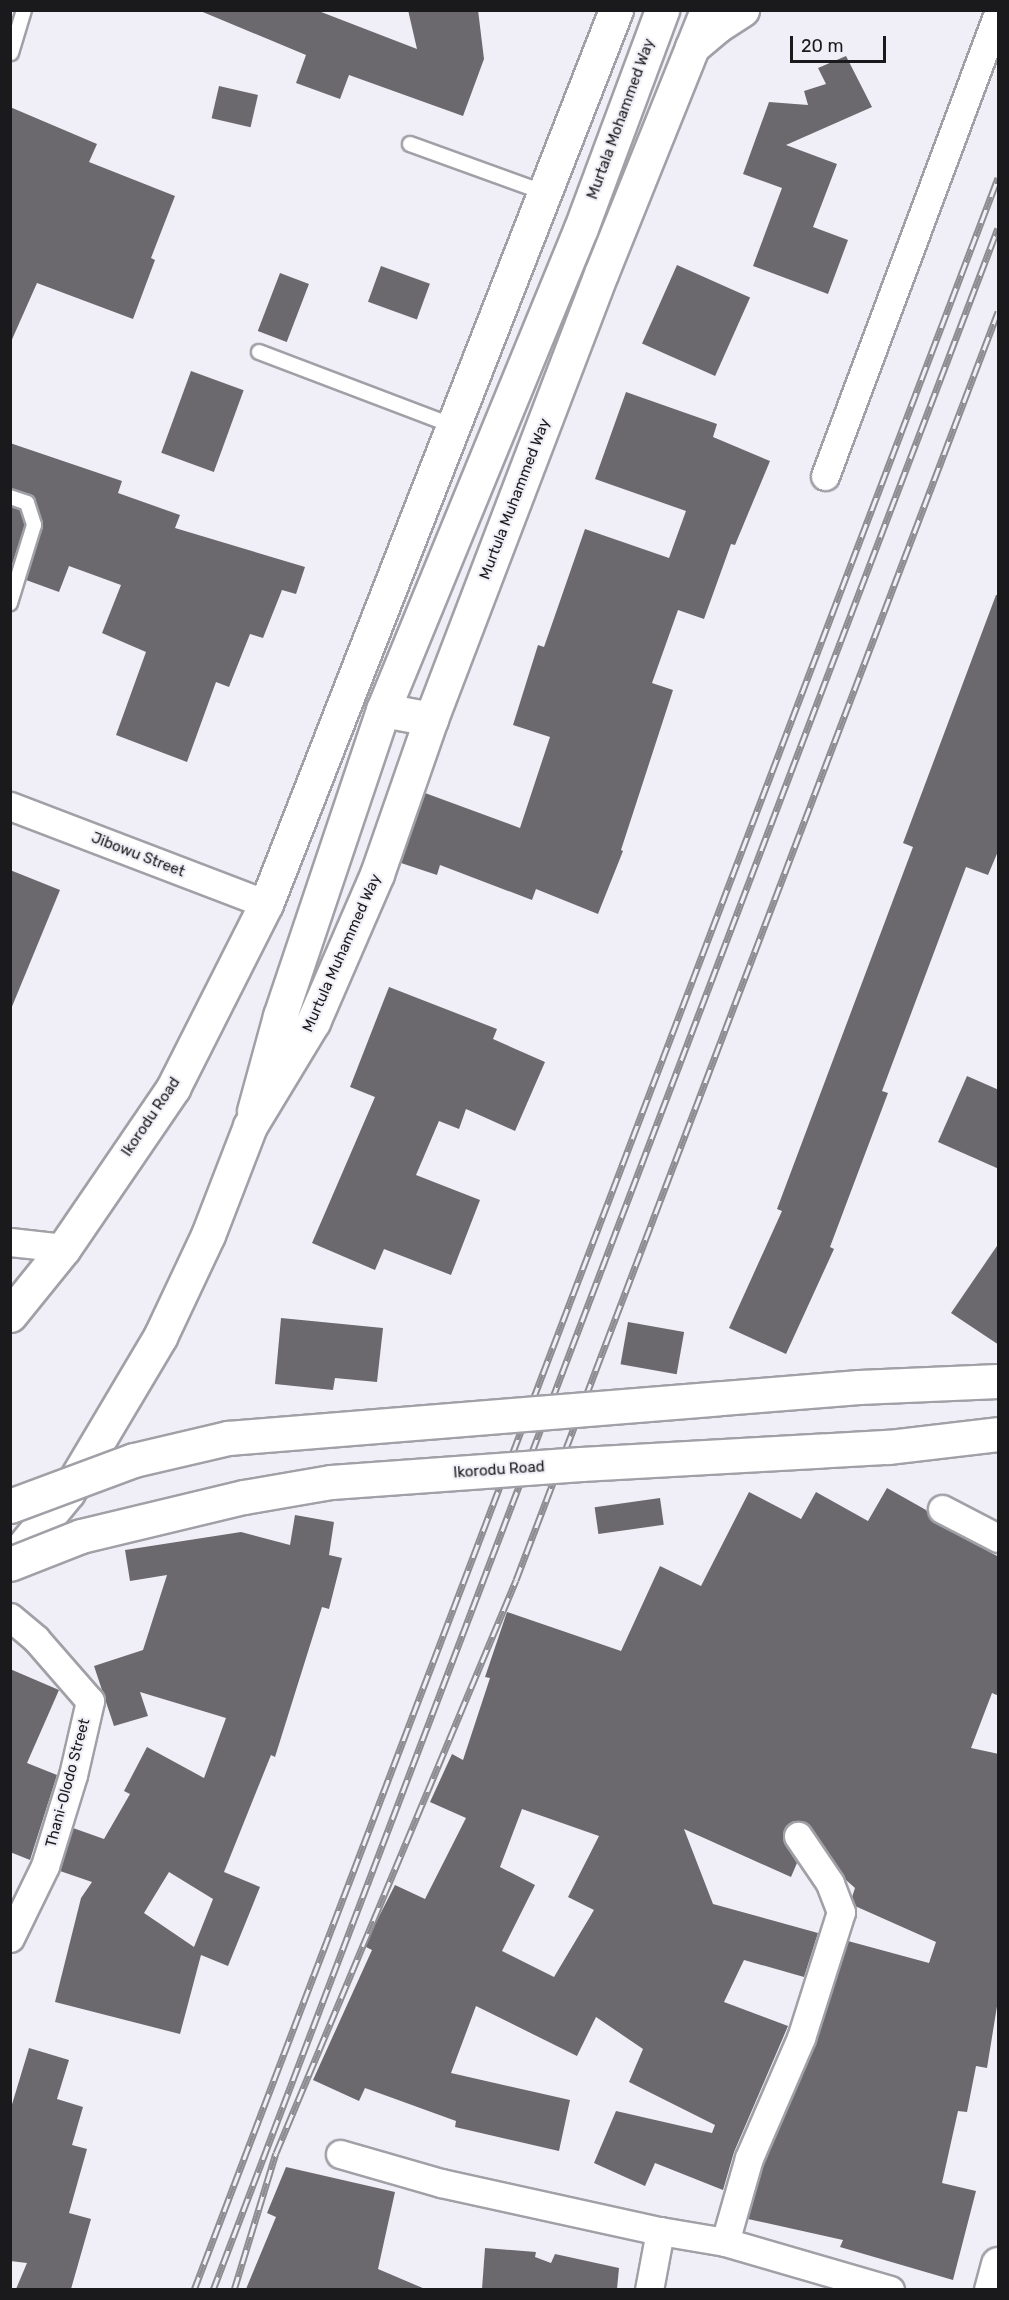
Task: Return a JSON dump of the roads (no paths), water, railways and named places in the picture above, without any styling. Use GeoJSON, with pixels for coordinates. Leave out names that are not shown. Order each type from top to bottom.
{"type":"FeatureCollection","features":[{"type":"Feature","properties":{"kind":"main road"},"geometry":{"type":"LineString","coordinates":[[588,84],[592,10]]}},
{"type":"Feature","properties":{"kind":"main road"},"geometry":{"type":"LineString","coordinates":[[266,904],[616,10]]}},
{"type":"Feature","properties":{"kind":"main road","name":"Murtala Mohammed Way"},"geometry":{"type":"LineString","coordinates":[[581,228],[662,10]]}},
{"type":"Feature","properties":{"kind":"main road","name":"Murtula Muhammed Way"},"geometry":{"type":"LineString","coordinates":[[250,1126],[313,1022],[377,874],[431,719],[601,274],[706,10]]}},
{"type":"Feature","properties":{"kind":"main road"},"geometry":{"type":"LineString","coordinates":[[692,47],[717,26],[742,10]]}},
{"type":"Feature","properties":{"kind":"main road","name":"Murtula Muhammed Way"},"geometry":{"type":"LineString","coordinates":[[250,1126],[280,1016],[383,710],[581,228]]}},
{"type":"Feature","properties":{"kind":"main road"},"geometry":{"type":"LineString","coordinates":[[383,710],[431,719]]}},
{"type":"Feature","properties":{"kind":"main road","name":"Ikorodu Road"},"geometry":{"type":"LineString","coordinates":[[10,1316],[64,1248],[173,1088],[266,904]]}},
{"type":"Feature","properties":{"kind":"main road","name":"Ikorodu Road"},"geometry":{"type":"LineString","coordinates":[[10,1563],[68,1492],[160,1337],[208,1235],[250,1126]]}},
{"type":"Feature","properties":{"kind":"main road"},"geometry":{"type":"LineString","coordinates":[[10,1504],[134,1460],[228,1438],[859,1387],[999,1381]]}},
{"type":"Feature","properties":{"kind":"main road","name":"Ikorodu Road"},"geometry":{"type":"LineString","coordinates":[[10,1563],[81,1536],[244,1497],[331,1482],[581,1464],[889,1447],[999,1434]]}},
{"type":"Feature","properties":{"kind":"main road"},"geometry":{"type":"LineString","coordinates":[[10,1504],[23,1510],[37,1509],[68,1492]]}},
{"type":"Feature","properties":{"kind":"main road"},"geometry":{"type":"LineString","coordinates":[[991,2289],[999,2264]]}},
{"type":"Feature","properties":{"kind":"street"},"geometry":{"type":"LineString","coordinates":[[825,476],[999,14]]}},
{"type":"Feature","properties":{"kind":"street","name":"Jibowu Street"},"geometry":{"type":"LineString","coordinates":[[10,806],[266,904]]}},
{"type":"Feature","properties":{"kind":"street"},"geometry":{"type":"LineString","coordinates":[[10,1242],[64,1248]]}},
{"type":"Feature","properties":{"kind":"street"},"geometry":{"type":"LineString","coordinates":[[942,1509],[999,1538]]}},
{"type":"Feature","properties":{"kind":"street","name":"Thani-Olodo Street"},"geometry":{"type":"LineString","coordinates":[[10,1617],[36,1639],[90,1701],[73,1775],[45,1866],[10,1938]]}},
{"type":"Feature","properties":{"kind":"street"},"geometry":{"type":"LineString","coordinates":[[725,2242],[749,2158],[801,2038],[841,1912],[830,1883],[798,1836]]}},
{"type":"Feature","properties":{"kind":"street"},"geometry":{"type":"LineString","coordinates":[[340,2154],[441,2182],[660,2231],[725,2242],[890,2289]]}},
{"type":"Feature","properties":{"kind":"street"},"geometry":{"type":"LineString","coordinates":[[649,2289],[660,2231]]}},
{"type":"Feature","properties":{"kind":"lane"},"geometry":{"type":"LineString","coordinates":[[11,53],[24,10]]}},
{"type":"Feature","properties":{"kind":"lane"},"geometry":{"type":"LineString","coordinates":[[410,144],[545,194]]}},
{"type":"Feature","properties":{"kind":"lane"},"geometry":{"type":"LineString","coordinates":[[259,352],[454,426]]}},
{"type":"Feature","properties":{"kind":"lane"},"geometry":{"type":"LineString","coordinates":[[10,497],[27,503],[34,525],[10,603]]}},
{"type":"Feature","properties":{"kind":"railway"},"geometry":{"type":"LineString","coordinates":[[194,2290],[998,178]]}},
{"type":"Feature","properties":{"kind":"railway"},"geometry":{"type":"LineString","coordinates":[[213,2290],[998,228]]}},
{"type":"Feature","properties":{"kind":"railway"},"geometry":{"type":"LineString","coordinates":[[234,2290],[276,2153],[516,1580],[998,312]]}}]}
